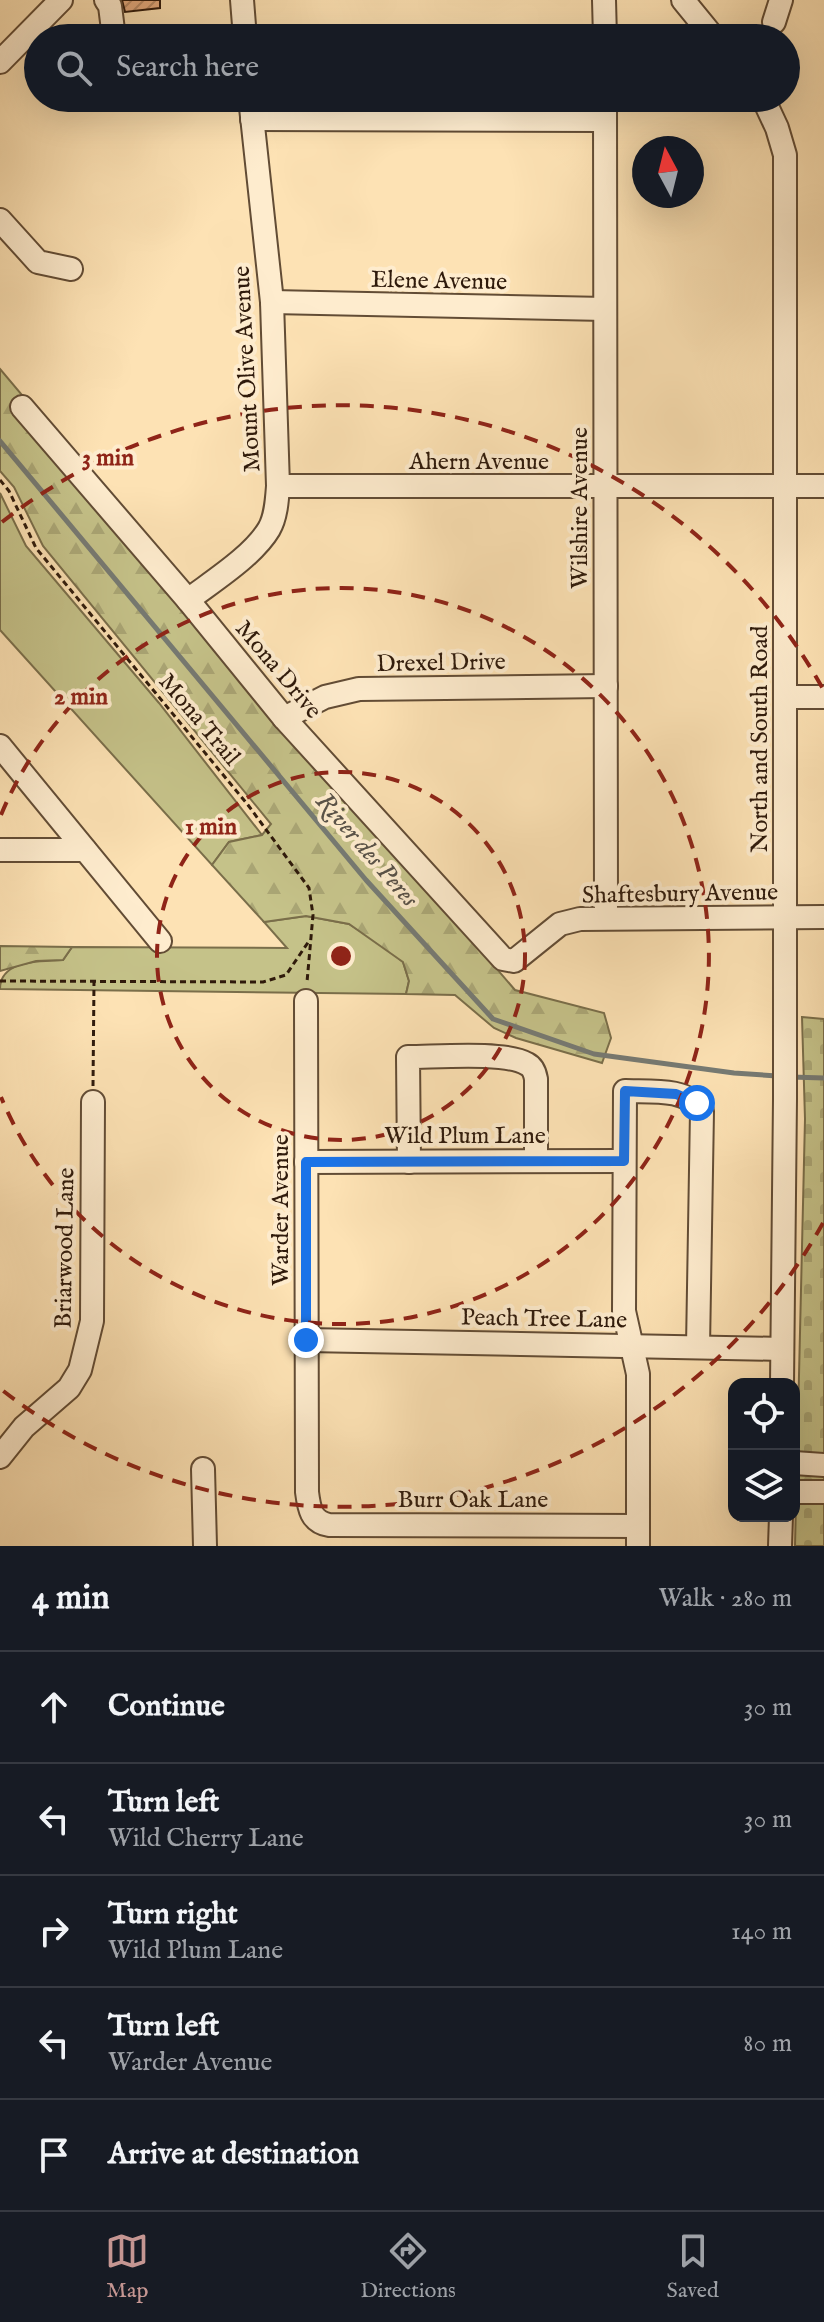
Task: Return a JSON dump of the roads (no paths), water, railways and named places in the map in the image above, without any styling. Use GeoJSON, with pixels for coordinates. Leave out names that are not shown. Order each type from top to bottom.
{"type":"FeatureCollection","features":[{"type":"Feature","properties":{"kind":"street"},"geometry":{"type":"LineString","coordinates":[[37,24],[61,0]]}},
{"type":"Feature","properties":{"kind":"street"},"geometry":{"type":"LineString","coordinates":[[106,0],[112,24]]}},
{"type":"Feature","properties":{"kind":"street"},"geometry":{"type":"LineString","coordinates":[[242,0],[244,24]]}},
{"type":"Feature","properties":{"kind":"street"},"geometry":{"type":"LineString","coordinates":[[604,0],[605,24]]}},
{"type":"Feature","properties":{"kind":"street"},"geometry":{"type":"LineString","coordinates":[[683,0],[703,24]]}},
{"type":"Feature","properties":{"kind":"street"},"geometry":{"type":"LineString","coordinates":[[0,62],[24,38]]}},
{"type":"Feature","properties":{"kind":"street","name":"Mount Olive Avenue"},"geometry":{"type":"LineString","coordinates":[[188,600],[230,567],[269,529],[276,506],[272,302],[251,112]]}},
{"type":"Feature","properties":{"kind":"street","name":"Wilshire Avenue"},"geometry":{"type":"LineString","coordinates":[[605,112],[606,918]]}},
{"type":"Feature","properties":{"kind":"street","name":"North and South Road"},"geometry":{"type":"LineString","coordinates":[[770,112],[785,155],[782,1378]]}},
{"type":"Feature","properties":{"kind":"street"},"geometry":{"type":"LineString","coordinates":[[0,220],[38,262],[71,269]]}},
{"type":"Feature","properties":{"kind":"street","name":"Elene Avenue"},"geometry":{"type":"LineString","coordinates":[[272,302],[605,309]]}},
{"type":"Feature","properties":{"kind":"street","name":"Mona Drive"},"geometry":{"type":"LineString","coordinates":[[22,407],[188,600],[284,718],[503,959]]}},
{"type":"Feature","properties":{"kind":"street","name":"Ahern Avenue"},"geometry":{"type":"LineString","coordinates":[[278,486],[824,486]]}},
{"type":"Feature","properties":{"kind":"street","name":"Drexel Drive"},"geometry":{"type":"LineString","coordinates":[[284,718],[325,697],[359,689],[606,686]]}},
{"type":"Feature","properties":{"kind":"street"},"geometry":{"type":"LineString","coordinates":[[785,697],[824,697]]}},
{"type":"Feature","properties":{"kind":"street"},"geometry":{"type":"LineString","coordinates":[[0,746],[160,941]]}},
{"type":"Feature","properties":{"kind":"street"},"geometry":{"type":"LineString","coordinates":[[0,850],[85,850]]}},
{"type":"Feature","properties":{"kind":"street","name":"Shaftesbury Avenue"},"geometry":{"type":"LineString","coordinates":[[503,959],[514,961],[560,924],[580,919],[824,917]]}},
{"type":"Feature","properties":{"kind":"street","name":"Warder Avenue"},"geometry":{"type":"LineString","coordinates":[[306,1001],[307,1492],[312,1515]]}},
{"type":"Feature","properties":{"kind":"street"},"geometry":{"type":"LineString","coordinates":[[409,1162],[408,1057],[503,1057],[527,1064],[534,1070],[536,1079],[536,1161]]}},
{"type":"Feature","properties":{"kind":"street"},"geometry":{"type":"LineString","coordinates":[[638,1536],[638,1374],[624,1311],[625,1091],[676,1094],[697,1103],[702,1111],[698,1347]]}},
{"type":"Feature","properties":{"kind":"street","name":"Briarwood Lane"},"geometry":{"type":"LineString","coordinates":[[0,1457],[24,1427],[69,1388],[80,1370],[88,1346],[92,1321],[93,1102]]}},
{"type":"Feature","properties":{"kind":"street","name":"Wild Plum Lane"},"geometry":{"type":"LineString","coordinates":[[306,1162],[624,1161]]}},
{"type":"Feature","properties":{"kind":"street","name":"Peach Tree Lane"},"geometry":{"type":"LineString","coordinates":[[306,1340],[782,1349]]}},
{"type":"Feature","properties":{"kind":"street"},"geometry":{"type":"LineString","coordinates":[[800,1463],[824,1465]]}},
{"type":"Feature","properties":{"kind":"street"},"geometry":{"type":"LineString","coordinates":[[203,1469],[205,1546]]}},
{"type":"Feature","properties":{"kind":"street"},"geometry":{"type":"LineString","coordinates":[[800,1492],[824,1492]]}},
{"type":"Feature","properties":{"kind":"street","name":"Burr Oak Lane"},"geometry":{"type":"LineString","coordinates":[[312,1515],[322,1524],[329,1525],[638,1536]]}},
{"type":"Feature","properties":{"kind":"street"},"geometry":{"type":"LineString","coordinates":[[780,1546],[781,1522]]}},
{"type":"Feature","properties":{"kind":"waterway","name":"River des Peres"},"geometry":{"type":"LineString","coordinates":[[0,441],[366,880],[493,1019],[594,1054],[777,1076]]}},
{"type":"Feature","properties":{"kind":"waterway","name":"River des Peres"},"geometry":{"type":"LineString","coordinates":[[791,1077],[824,1078]]}}]}
